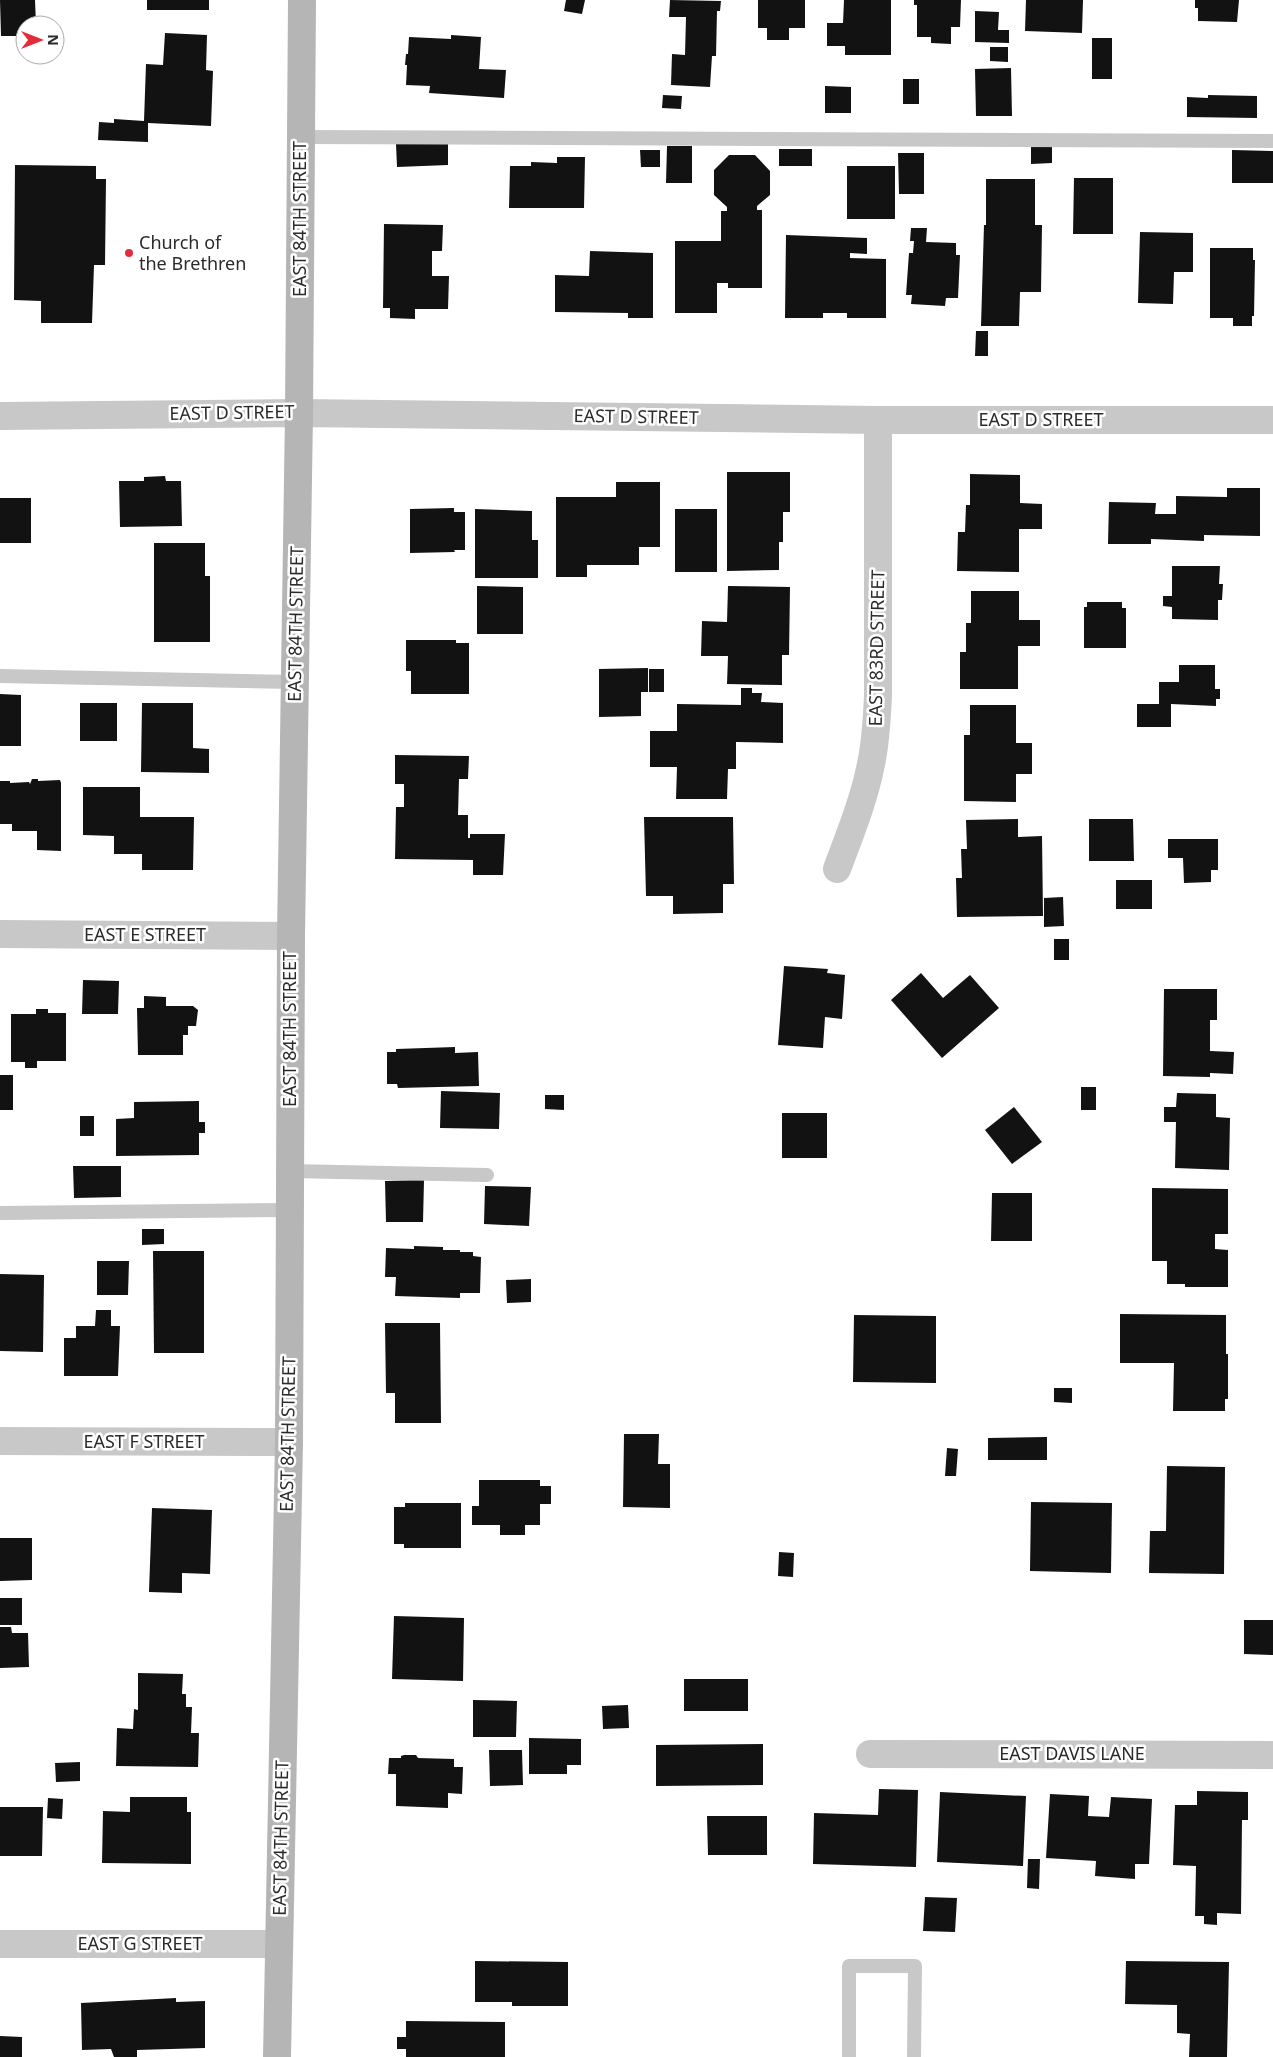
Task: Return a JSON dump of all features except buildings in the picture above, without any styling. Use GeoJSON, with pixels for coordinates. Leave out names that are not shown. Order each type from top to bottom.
{"type":"FeatureCollection","features":[{"type":"Feature","properties":{"kind":"street","name":"EAST 84TH STREET"},"geometry":{"type":"LineString","coordinates":[[277,2057],[288,1442],[291,936],[299,412],[302,0]]}},
{"type":"Feature","properties":{"kind":"street","name":"EAST D STREET"},"geometry":{"type":"LineString","coordinates":[[0,416],[299,412],[878,420],[1273,420]]}},
{"type":"Feature","properties":{"kind":"street","name":"EAST 83RD STREET"},"geometry":{"type":"LineString","coordinates":[[837,869],[859,811],[871,763],[876,730],[878,420]]}},
{"type":"Feature","properties":{"kind":"street","name":"EAST E STREET"},"geometry":{"type":"LineString","coordinates":[[0,934],[291,936]]}},
{"type":"Feature","properties":{"kind":"street","name":"EAST F STREET"},"geometry":{"type":"LineString","coordinates":[[0,1441],[288,1442]]}},
{"type":"Feature","properties":{"kind":"street","name":"EAST DAVIS LANE"},"geometry":{"type":"LineString","coordinates":[[870,1754],[1273,1754]]}},
{"type":"Feature","properties":{"kind":"street","name":"EAST G STREET"},"geometry":{"type":"LineString","coordinates":[[0,1944],[279,1944]]}},
{"type":"Feature","properties":{"kind":"lane"},"geometry":{"type":"LineString","coordinates":[[301,137],[1273,141]]}},
{"type":"Feature","properties":{"kind":"lane"},"geometry":{"type":"LineString","coordinates":[[0,676],[295,682]]}},
{"type":"Feature","properties":{"kind":"lane"},"geometry":{"type":"LineString","coordinates":[[290,1171],[487,1175]]}},
{"type":"Feature","properties":{"kind":"lane"},"geometry":{"type":"LineString","coordinates":[[0,1213],[290,1210]]}},
{"type":"Feature","properties":{"kind":"lane"},"geometry":{"type":"LineString","coordinates":[[849,2057],[849,1966],[915,1966],[914,2057]]}},
{"type":"Feature","properties":{"kind":"place","name":"Church of the Brethren"},"geometry":{"type":"Point","coordinates":[129,253]}}]}
